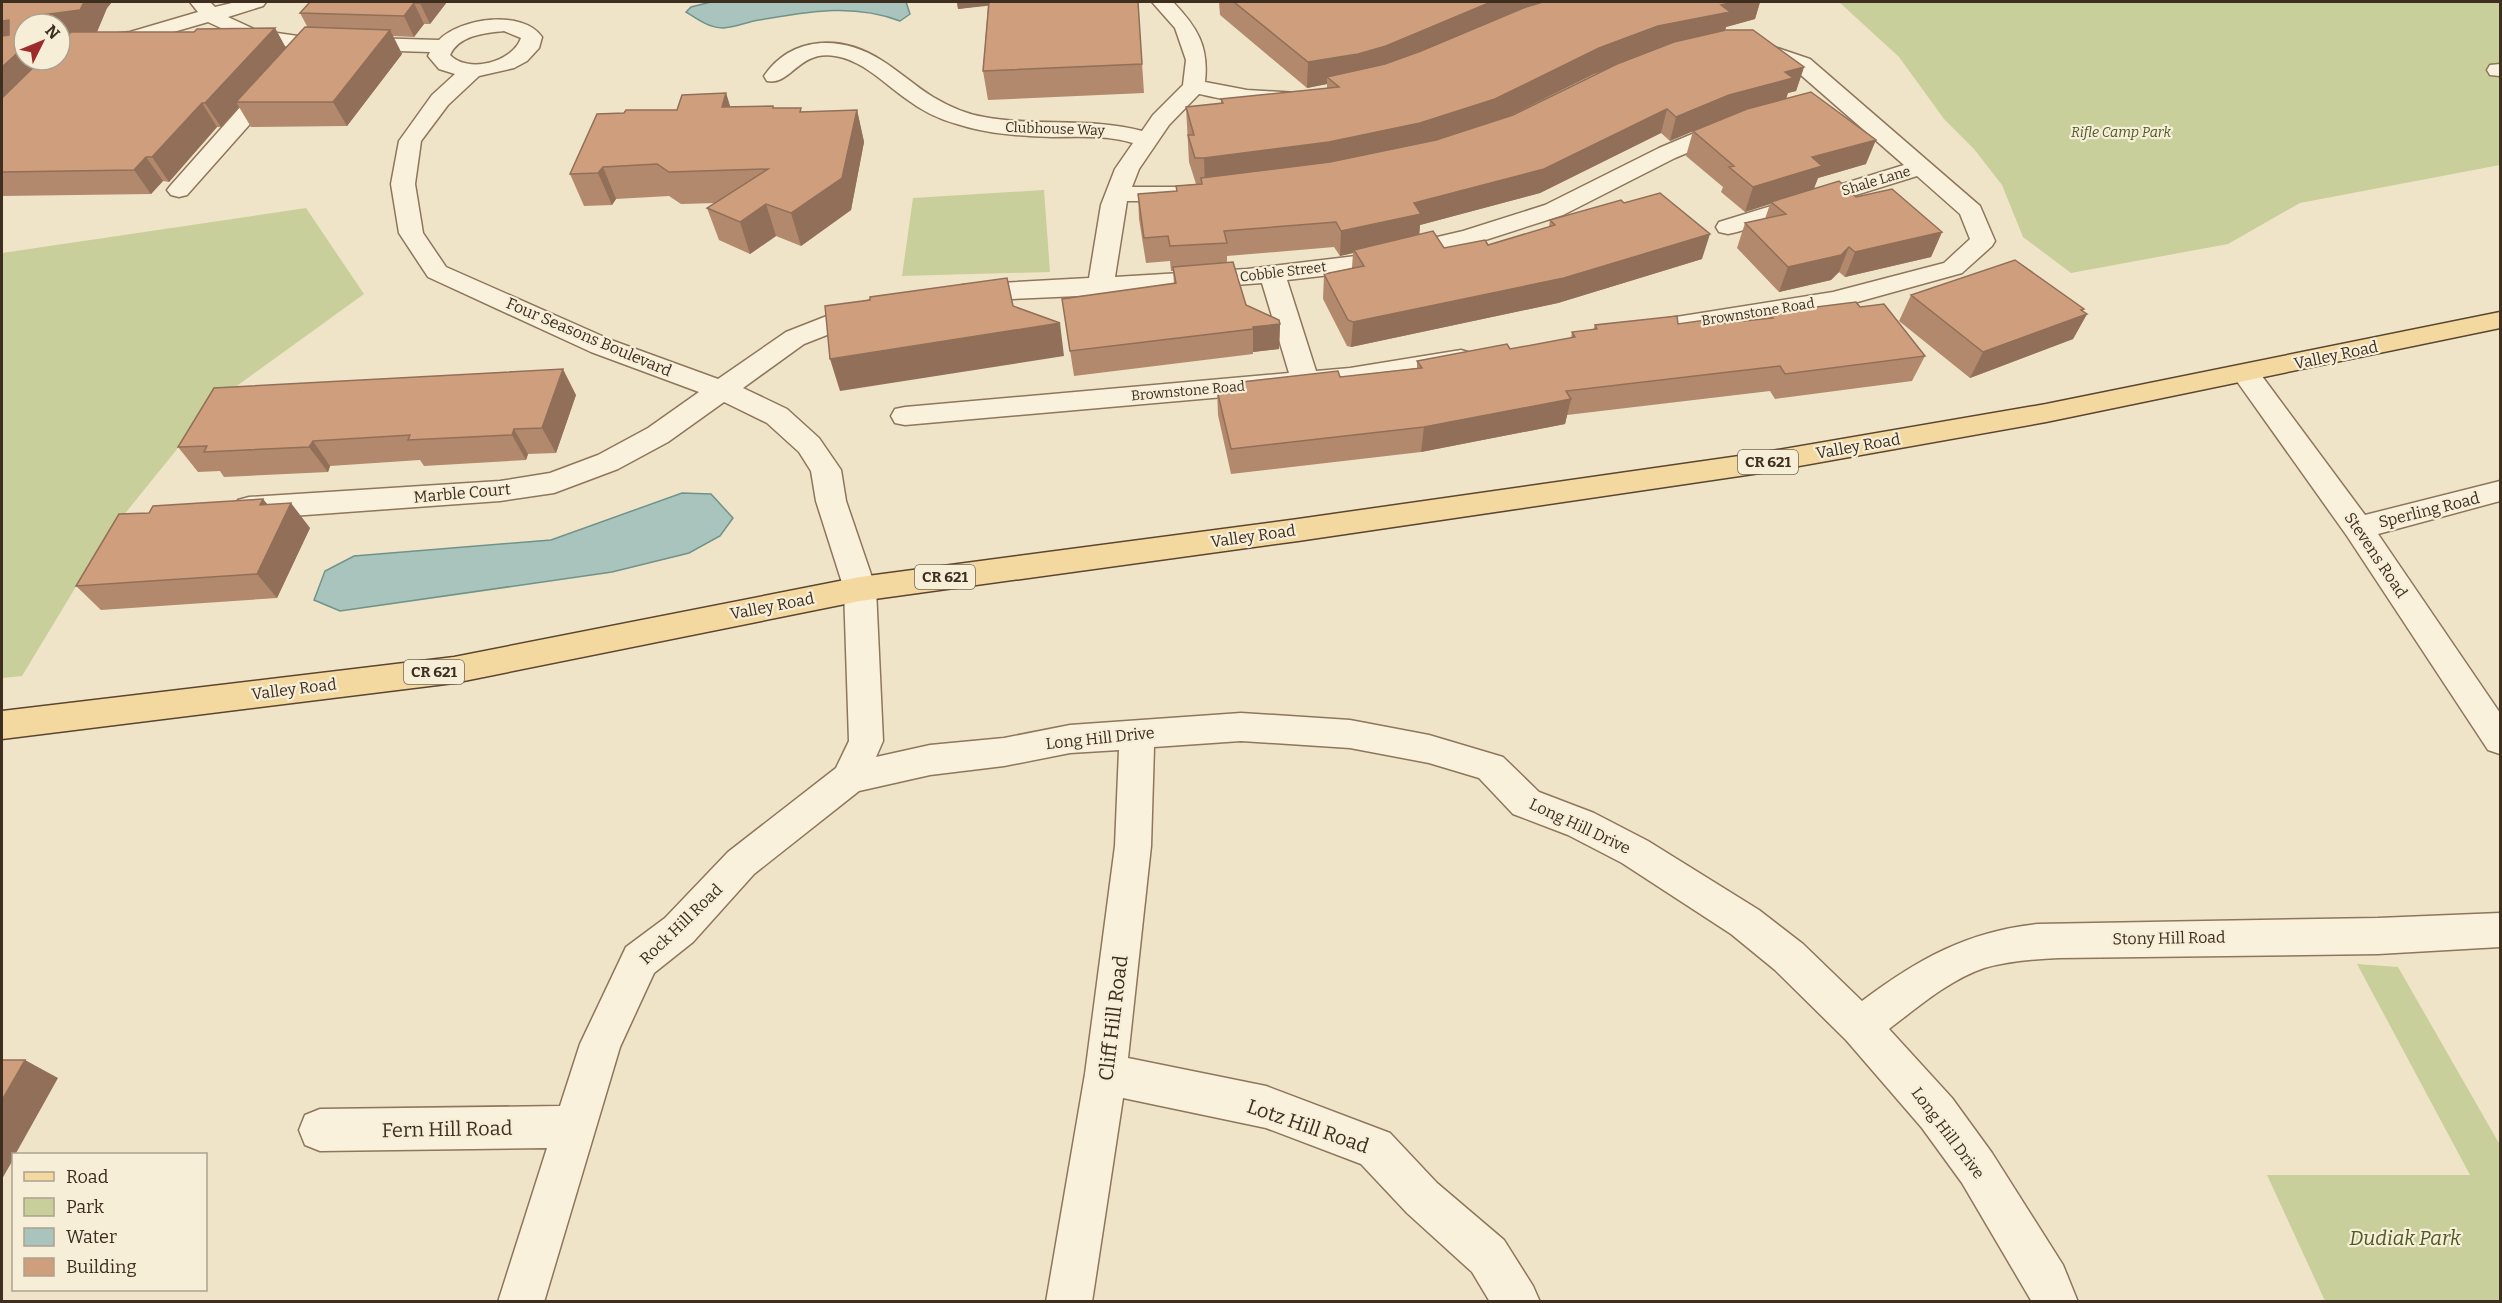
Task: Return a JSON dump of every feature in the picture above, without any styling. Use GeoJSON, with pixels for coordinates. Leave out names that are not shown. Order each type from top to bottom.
{"type":"FeatureCollection","features":[{"type":"Feature","properties":{"kind":"main road","name":"Valley Road"},"geometry":{"type":"LineString","coordinates":[[2,724],[454,670],[860,588],[1286,532],[1760,463],[2046,413],[2500,321]]}},
{"type":"Feature","properties":{"kind":"street"},"geometry":{"type":"LineString","coordinates":[[72,50],[85,43],[132,38],[206,9],[256,2]]}},
{"type":"Feature","properties":{"kind":"street"},"geometry":{"type":"LineString","coordinates":[[1101,287],[1113,205],[1127,169],[1161,120],[1182,101],[1194,86],[1197,60],[1185,26],[1162,2]]}},
{"type":"Feature","properties":{"kind":"street"},"geometry":{"type":"LineString","coordinates":[[206,9],[251,36],[312,42],[444,46]]}},
{"type":"Feature","properties":{"kind":"street"},"geometry":{"type":"LineString","coordinates":[[489,26],[517,27],[527,31],[532,37],[532,44],[518,58],[490,68],[473,70],[449,67],[442,62],[439,56],[444,46],[459,35],[489,26]]}},
{"type":"Feature","properties":{"kind":"street"},"geometry":{"type":"LineString","coordinates":[[179,190],[312,42]]}},
{"type":"Feature","properties":{"kind":"street","name":"Brownstone Road"},"geometry":{"type":"LineString","coordinates":[[1633,332],[1834,300],[1953,268],[1983,241],[1971,211],[1802,64],[1757,46],[1728,46]]}},
{"type":"Feature","properties":{"kind":"street","name":"Clubhouse Way"},"geometry":{"type":"LineString","coordinates":[[775,76],[789,59],[803,52],[833,49],[861,56],[897,84],[936,109],[990,125],[1036,130],[1106,130],[1148,140]]}},
{"type":"Feature","properties":{"kind":"street","name":"Four Seasons Boulevard"},"geometry":{"type":"LineString","coordinates":[[473,70],[440,100],[410,141],[403,184],[411,233],[436,272],[601,346],[719,390],[777,416],[809,445],[826,470],[831,501],[860,588]]}},
{"type":"Feature","properties":{"kind":"street"},"geometry":{"type":"LineString","coordinates":[[1194,86],[1247,97],[1306,98]]}},
{"type":"Feature","properties":{"kind":"street"},"geometry":{"type":"LineString","coordinates":[[1808,106],[1840,97]]}},
{"type":"Feature","properties":{"kind":"street","name":"Cobble Street"},"geometry":{"type":"LineString","coordinates":[[944,294],[1101,287],[1272,274],[1356,264],[1470,237],[1554,210],[1667,153],[1731,126],[1753,121]]}},
{"type":"Feature","properties":{"kind":"street","name":"Shale Lane"},"geometry":{"type":"LineString","coordinates":[[1728,227],[1921,167]]}},
{"type":"Feature","properties":{"kind":"street"},"geometry":{"type":"LineString","coordinates":[[1117,194],[1205,194]]}},
{"type":"Feature","properties":{"kind":"street"},"geometry":{"type":"LineString","coordinates":[[1272,274],[1305,381]]}},
{"type":"Feature","properties":{"kind":"street"},"geometry":{"type":"LineString","coordinates":[[719,390],[795,338],[870,309],[891,304]]}},
{"type":"Feature","properties":{"kind":"street","name":"Brownstone Road"},"geometry":{"type":"LineString","coordinates":[[905,416],[1350,377],[1480,356]]}},
{"type":"Feature","properties":{"kind":"street","name":"Stevens Road"},"geometry":{"type":"LineString","coordinates":[[2247,374],[2358,528],[2500,740]]}},
{"type":"Feature","properties":{"kind":"street","name":"Marble Court"},"geometry":{"type":"LineString","coordinates":[[226,510],[500,491],[554,483],[609,462],[658,435],[719,390]]}},
{"type":"Feature","properties":{"kind":"street","name":"Sperling Road"},"geometry":{"type":"LineString","coordinates":[[2358,528],[2500,491]]}},
{"type":"Feature","properties":{"kind":"street","name":"Rock Hill Road"},"geometry":{"type":"LineString","coordinates":[[521,1302],[600,1044],[640,960],[680,930],[741,863],[849,778],[866,741],[860,588]]}},
{"type":"Feature","properties":{"kind":"street","name":"Long Hill Drive"},"geometry":{"type":"LineString","coordinates":[[849,778],[930,760],[1004,752],[1070,739],[1241,727],[1350,735],[1429,749],[1491,767],[1526,803],[1581,824],[1635,852],[1745,922],[1789,957],[1860,1026],[1937,1113],[1977,1168],[2047,1281],[2055,1302]]}},
{"type":"Feature","properties":{"kind":"street","name":"Cliff Hill Road"},"geometry":{"type":"LineString","coordinates":[[1069,1302],[1106,1074],[1133,846],[1137,733]]}},
{"type":"Feature","properties":{"kind":"street","name":"Stony Hill Road"},"geometry":{"type":"LineString","coordinates":[[1860,1026],[1900,996],[1961,961],[1977,953],[2026,942],[2378,936],[2500,930]]}},
{"type":"Feature","properties":{"kind":"street","name":"Lotz Hill Road"},"geometry":{"type":"LineString","coordinates":[[1106,1074],[1266,1107],[1375,1148],[1422,1198],[1488,1256],[1517,1302]]}},
{"type":"Feature","properties":{"kind":"street","name":"Fern Hill Road"},"geometry":{"type":"LineString","coordinates":[[320,1130],[574,1127]]}},
{"type":"Feature","properties":{"kind":"green space","name":"Rifle Camp Park"},"geometry":{"type":"Polygon","coordinates":[[[1839,2],[2500,2],[2500,165],[2300,203],[2228,244],[2071,273],[2023,237],[2002,185],[1974,149],[1944,119],[1899,57],[1839,2]]]}},
{"type":"Feature","properties":{"kind":"green space"},"geometry":{"type":"Polygon","coordinates":[[[1044,190],[1050,272],[902,276],[913,198],[1044,190]]]}},
{"type":"Feature","properties":{"kind":"green space"},"geometry":{"type":"Polygon","coordinates":[[[306,208],[364,294],[216,401],[106,537],[22,676],[2,678],[2,253],[306,208]]]}},
{"type":"Feature","properties":{"kind":"green space","name":"Dudiak Park"},"geometry":{"type":"Polygon","coordinates":[[[2357,964],[2398,967],[2500,1145],[2500,1301],[2325,1301],[2267,1175],[2470,1175],[2357,964]]]}},
{"type":"Feature","properties":{"kind":"water"},"geometry":{"type":"Polygon","coordinates":[[[711,2],[906,2],[910,14],[900,21],[865,12],[812,12],[718,28],[686,12],[691,7],[711,2]]]}},
{"type":"Feature","properties":{"kind":"water"},"geometry":{"type":"Polygon","coordinates":[[[682,493],[711,494],[733,518],[720,536],[689,553],[612,572],[340,611],[314,600],[325,571],[354,556],[551,540],[682,493]]]}},
{"type":"Feature","properties":{"kind":"building"},"geometry":{"type":"Polygon","coordinates":[[[2,2],[84,2],[80,10],[12,12],[12,58],[2,67],[2,36],[9,35],[9,20],[2,21],[2,2]]]}},
{"type":"Feature","properties":{"kind":"building"},"geometry":{"type":"Polygon","coordinates":[[[310,2],[421,2],[414,3],[404,16],[300,13],[310,2]]]}},
{"type":"Feature","properties":{"kind":"building"},"geometry":{"type":"Polygon","coordinates":[[[989,2],[1138,2],[1142,64],[983,71],[989,2]]]}},
{"type":"Feature","properties":{"kind":"building"},"geometry":{"type":"Polygon","coordinates":[[[1234,2],[1491,2],[1386,46],[1358,54],[1308,62],[1234,2]]]}},
{"type":"Feature","properties":{"kind":"building"},"geometry":{"type":"Polygon","coordinates":[[[1543,2],[1734,2],[1721,5],[1730,12],[1658,26],[1599,48],[1495,99],[1420,123],[1329,142],[1195,158],[1188,135],[1194,135],[1186,107],[1223,103],[1221,99],[1339,87],[1327,77],[1385,64],[1543,2]]]}},
{"type":"Feature","properties":{"kind":"building"},"geometry":{"type":"Polygon","coordinates":[[[305,27],[390,30],[333,102],[236,102],[305,27]]]}},
{"type":"Feature","properties":{"kind":"building"},"geometry":{"type":"Polygon","coordinates":[[[275,28],[152,157],[146,157],[134,170],[2,172],[2,98],[29,72],[72,72],[72,32],[194,32],[197,29],[275,28]]]}},
{"type":"Feature","properties":{"kind":"building"},"geometry":{"type":"Polygon","coordinates":[[[1726,30],[1753,30],[1804,67],[1785,72],[1793,78],[1729,95],[1676,117],[1667,109],[1544,169],[1414,203],[1421,214],[1341,231],[1336,222],[1224,231],[1227,243],[1170,246],[1168,236],[1144,238],[1138,194],[1177,191],[1176,186],[1202,184],[1201,178],[1330,162],[1436,140],[1513,115],[1617,64],[1674,42],[1726,30]]]}},
{"type":"Feature","properties":{"kind":"building"},"geometry":{"type":"Polygon","coordinates":[[[1811,92],[1876,140],[1812,157],[1822,166],[1753,187],[1729,167],[1734,166],[1693,131],[1747,109],[1811,92]]]}},
{"type":"Feature","properties":{"kind":"building"},"geometry":{"type":"Polygon","coordinates":[[[726,93],[722,107],[773,106],[773,108],[801,108],[800,112],[857,110],[842,178],[791,213],[766,204],[740,222],[707,208],[768,169],[669,172],[657,164],[603,167],[598,173],[570,174],[597,114],[624,113],[626,110],[677,110],[682,95],[726,93]]]}},
{"type":"Feature","properties":{"kind":"building"},"geometry":{"type":"Polygon","coordinates":[[[1839,181],[1856,197],[1892,189],[1942,232],[1855,252],[1849,247],[1841,255],[1788,267],[1745,223],[1786,214],[1771,202],[1839,181]]]}},
{"type":"Feature","properties":{"kind":"building"},"geometry":{"type":"Polygon","coordinates":[[[1660,193],[1710,234],[1564,278],[1353,322],[1348,320],[1324,274],[1364,266],[1354,250],[1433,231],[1444,248],[1485,240],[1488,245],[1555,225],[1550,220],[1621,200],[1624,203],[1660,193]]]}},
{"type":"Feature","properties":{"kind":"building"},"geometry":{"type":"Polygon","coordinates":[[[2015,260],[2084,309],[2081,310],[2087,314],[1983,352],[1911,295],[2015,260]]]}},
{"type":"Feature","properties":{"kind":"building"},"geometry":{"type":"Polygon","coordinates":[[[1233,262],[1246,305],[1279,320],[1280,324],[1070,351],[1062,299],[1176,283],[1173,267],[1233,262]]]}},
{"type":"Feature","properties":{"kind":"building"},"geometry":{"type":"Polygon","coordinates":[[[1007,278],[1013,306],[1060,323],[830,359],[825,306],[870,300],[870,297],[1007,278]]]}},
{"type":"Feature","properties":{"kind":"building"},"geometry":{"type":"Polygon","coordinates":[[[1856,302],[1860,307],[1884,304],[1925,356],[1785,374],[1780,366],[1566,391],[1571,399],[1424,427],[1231,449],[1217,390],[1243,387],[1242,382],[1338,371],[1340,377],[1422,368],[1417,361],[1507,344],[1510,349],[1575,337],[1572,332],[1597,329],[1595,325],[1677,316],[1678,324],[1713,319],[1716,324],[1773,318],[1769,313],[1856,302]]]}},
{"type":"Feature","properties":{"kind":"building"},"geometry":{"type":"Polygon","coordinates":[[[563,369],[542,428],[514,429],[512,435],[408,440],[410,435],[313,441],[309,447],[204,452],[207,446],[178,447],[214,388],[563,369]]]}},
{"type":"Feature","properties":{"kind":"building"},"geometry":{"type":"Polygon","coordinates":[[[263,499],[260,505],[291,503],[257,574],[76,586],[119,514],[149,513],[153,506],[263,499]]]}},
{"type":"Feature","properties":{"kind":"building"},"geometry":{"type":"Polygon","coordinates":[[[2,1060],[25,1060],[2,1100],[2,1060]]]}}]}
